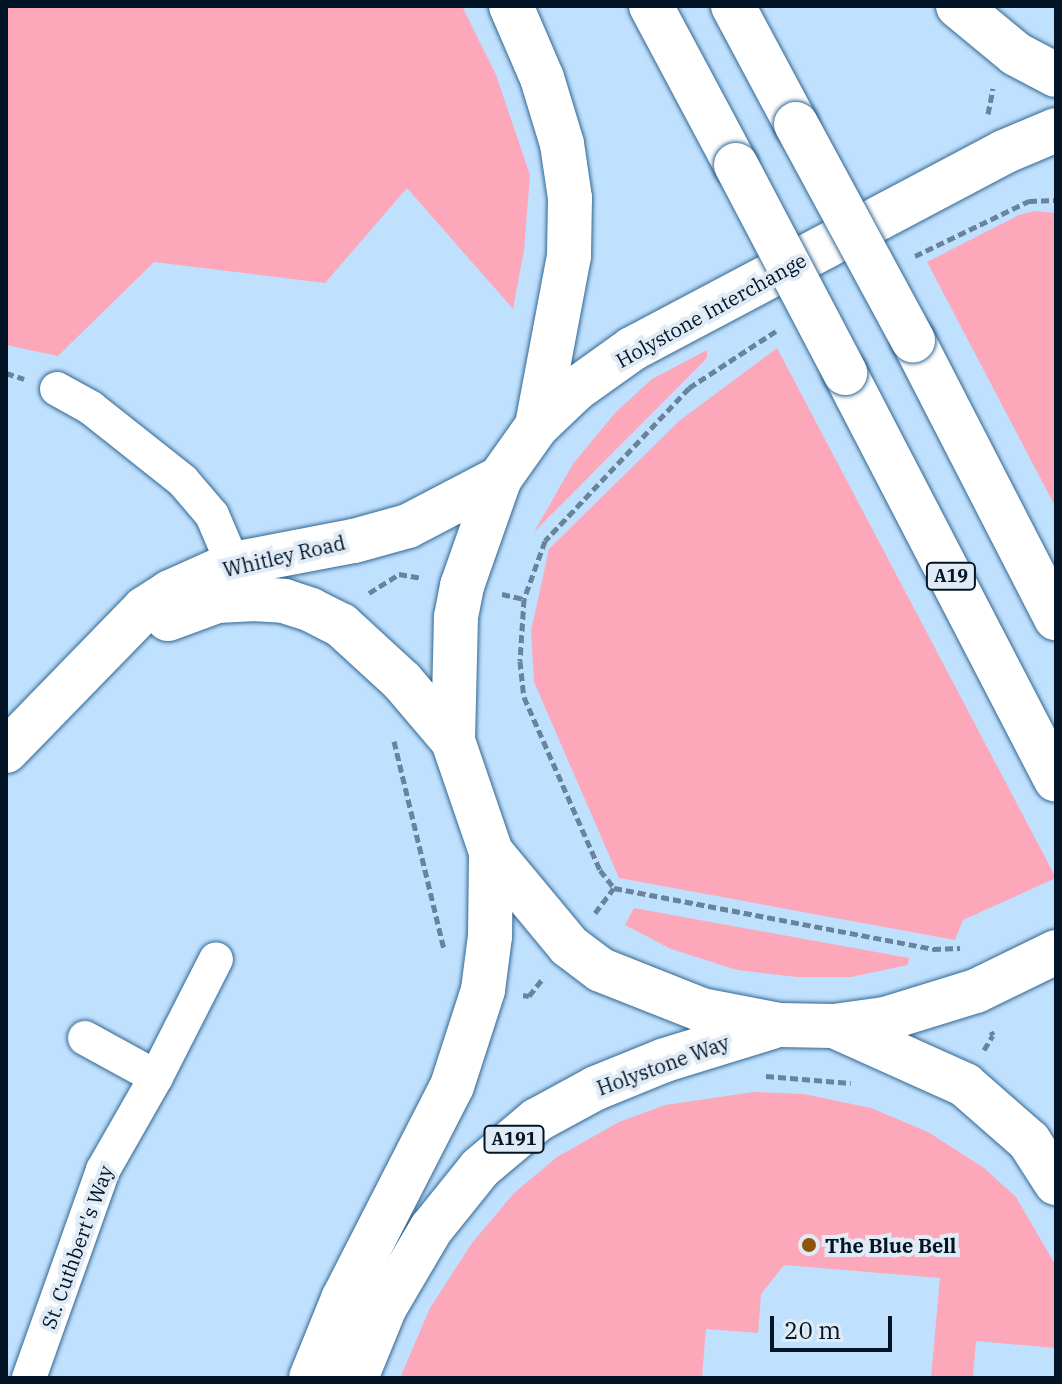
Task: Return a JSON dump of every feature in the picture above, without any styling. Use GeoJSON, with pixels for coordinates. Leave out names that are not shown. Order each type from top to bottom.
{"type":"FeatureCollection","features":[{"type":"Feature","properties":{"kind":"main road"},"geometry":{"type":"LineString","coordinates":[[511,6],[542,78],[562,144],[570,198],[569,256],[537,426]]}},
{"type":"Feature","properties":{"kind":"main road","name":"A19"},"geometry":{"type":"LineString","coordinates":[[651,6],[1056,780]]}},
{"type":"Feature","properties":{"kind":"main road"},"geometry":{"type":"LineString","coordinates":[[733,6],[913,340],[1056,618]]}},
{"type":"Feature","properties":{"kind":"main road"},"geometry":{"type":"LineString","coordinates":[[958,6],[1016,54],[1056,75]]}},
{"type":"Feature","properties":{"kind":"main road","name":"Holystone Interchange"},"geometry":{"type":"LineString","coordinates":[[1056,130],[1004,152],[632,349],[576,389],[537,426],[500,478],[462,586],[456,617],[453,741],[491,852],[569,946],[601,970],[702,1010],[779,1025],[834,1026],[885,1019],[976,991],[1056,952]]}},
{"type":"Feature","properties":{"kind":"main road","name":"Whitley Road"},"geometry":{"type":"LineString","coordinates":[[6,751],[144,609],[170,592],[233,564],[387,532],[500,478]]}},
{"type":"Feature","properties":{"kind":"main road","name":"Whitley Road"},"geometry":{"type":"LineString","coordinates":[[88,667],[151,627],[183,612],[217,601],[284,601],[341,625],[402,681],[453,741]]}},
{"type":"Feature","properties":{"kind":"main road"},"geometry":{"type":"LineString","coordinates":[[311,1378],[343,1299],[452,1086],[483,990],[490,936],[491,852]]}},
{"type":"Feature","properties":{"kind":"main road","name":"Holystone Way"},"geometry":{"type":"LineString","coordinates":[[356,1378],[385,1307],[431,1229],[491,1159],[537,1120],[596,1088],[665,1060],[779,1025]]}},
{"type":"Feature","properties":{"kind":"main road"},"geometry":{"type":"LineString","coordinates":[[834,1026],[965,1085],[1029,1141],[1056,1183]]}},
{"type":"Feature","properties":{"kind":"street"},"geometry":{"type":"LineString","coordinates":[[57,389],[91,408],[183,481],[212,515],[233,564]]}},
{"type":"Feature","properties":{"kind":"street","name":"St. Cuthbert's Way"},"geometry":{"type":"LineString","coordinates":[[29,1378],[103,1170],[156,1077],[216,959]]}},
{"type":"Feature","properties":{"kind":"street"},"geometry":{"type":"LineString","coordinates":[[85,1038],[156,1077]]}},
{"type":"Feature","properties":{"kind":"path"},"geometry":{"type":"LineString","coordinates":[[762,339],[689,388],[545,541],[524,599],[520,661],[524,697],[600,870],[614,888],[933,949],[955,949],[970,944]]}},
{"type":"Feature","properties":{"kind":"path"},"geometry":{"type":"LineString","coordinates":[[364,597],[399,574]]}},
{"type":"Feature","properties":{"kind":"path"},"geometry":{"type":"LineString","coordinates":[[392,730],[445,953]]}},
{"type":"Feature","properties":{"kind":"path"},"geometry":{"type":"LineString","coordinates":[[758,1076],[812,1077],[864,1087]]}},
{"type":"Feature","properties":{"kind":"shaded area"},"geometry":{"type":"Polygon","coordinates":[[[6,6],[462,6],[496,75],[530,175],[524,250],[513,309],[407,188],[325,283],[154,262],[58,356],[6,345],[6,6]]]}},
{"type":"Feature","properties":{"kind":"shaded area"},"geometry":{"type":"Polygon","coordinates":[[[1034,211],[1056,213],[1056,508],[927,262],[1019,215],[1034,211]]]}},
{"type":"Feature","properties":{"kind":"shaded area"},"geometry":{"type":"Polygon","coordinates":[[[777,348],[1056,878],[963,920],[955,940],[619,878],[534,682],[531,631],[549,549],[679,421],[777,348]]]}},
{"type":"Feature","properties":{"kind":"shaded area"},"geometry":{"type":"Polygon","coordinates":[[[707,350],[707,358],[534,532],[573,464],[615,413],[652,379],[707,350]]]}},
{"type":"Feature","properties":{"kind":"shaded area"},"geometry":{"type":"Polygon","coordinates":[[[634,908],[909,958],[908,965],[851,977],[797,977],[737,970],[671,949],[625,925],[634,908]]]}},
{"type":"Feature","properties":{"kind":"shaded area"},"geometry":{"type":"Polygon","coordinates":[[[754,1092],[804,1094],[871,1108],[928,1132],[984,1168],[1016,1197],[1056,1266],[1056,1348],[976,1341],[973,1378],[931,1378],[940,1278],[784,1265],[761,1294],[758,1333],[706,1329],[702,1378],[400,1378],[430,1308],[472,1243],[514,1193],[557,1157],[619,1122],[665,1105],[754,1092]]]}},
{"type":"Feature","properties":{"kind":"place","name":"The Blue Bell"},"geometry":{"type":"Point","coordinates":[809,1245]}}]}
